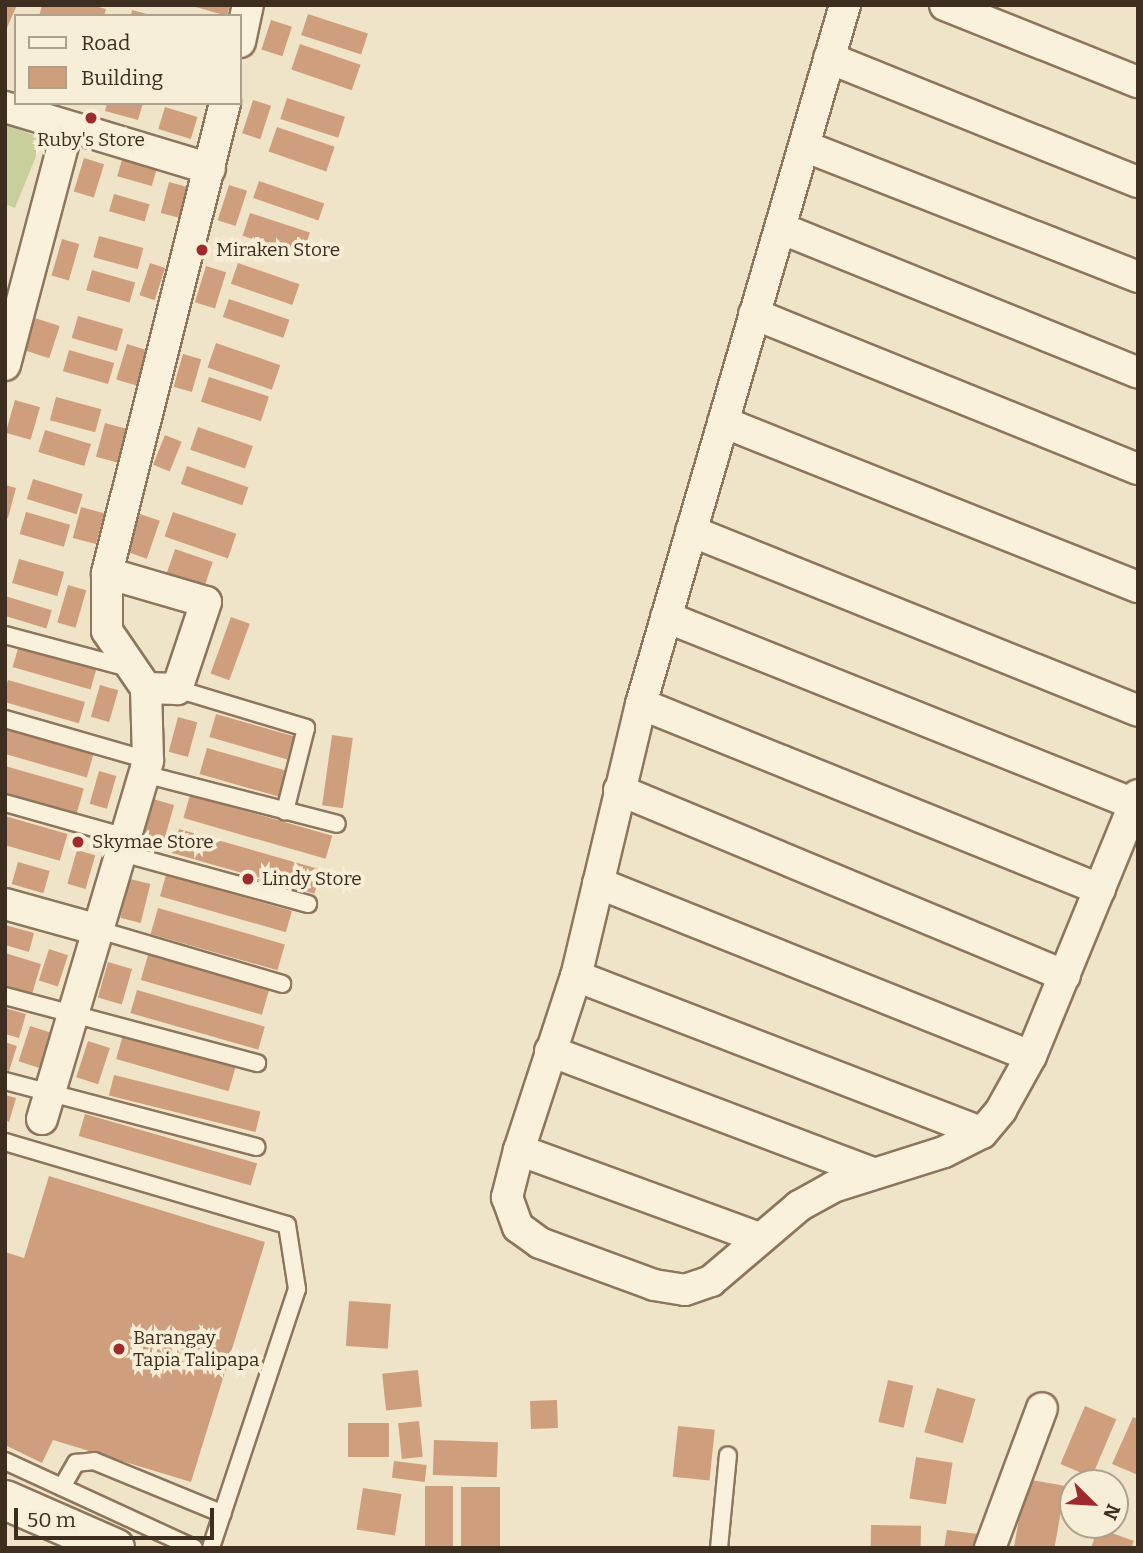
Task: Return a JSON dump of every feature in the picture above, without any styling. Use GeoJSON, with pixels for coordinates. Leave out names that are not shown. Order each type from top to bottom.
{"type":"FeatureCollection","features":[{"type":"Feature","properties":{"kind":"main road"},"geometry":{"type":"LineString","coordinates":[[5,1500],[115,1548]]}},
{"type":"Feature","properties":{"kind":"street"},"geometry":{"type":"LineString","coordinates":[[242,33],[248,5]]}},
{"type":"Feature","properties":{"kind":"street"},"geometry":{"type":"LineString","coordinates":[[666,617],[1136,799],[1031,1056],[1001,1110],[982,1133],[944,1152],[832,1187],[760,1238],[711,1281],[685,1290],[654,1286],[540,1243],[518,1227],[507,1197],[519,1150],[576,976],[641,704],[666,617],[691,531],[723,422],[754,314],[845,5]]}},
{"type":"Feature","properties":{"kind":"street"},"geometry":{"type":"LineString","coordinates":[[945,5],[1138,82]]}},
{"type":"Feature","properties":{"kind":"street"},"geometry":{"type":"LineString","coordinates":[[829,58],[1138,182]]}},
{"type":"Feature","properties":{"kind":"street"},"geometry":{"type":"LineString","coordinates":[[46,1106],[146,767],[138,678],[107,631],[107,573],[225,105]]}},
{"type":"Feature","properties":{"kind":"street"},"geometry":{"type":"LineString","coordinates":[[5,107],[210,169]]}},
{"type":"Feature","properties":{"kind":"street"},"geometry":{"type":"LineString","coordinates":[[5,365],[68,127]]}},
{"type":"Feature","properties":{"kind":"street"},"geometry":{"type":"LineString","coordinates":[[804,146],[1138,277]]}},
{"type":"Feature","properties":{"kind":"street"},"geometry":{"type":"LineString","coordinates":[[780,228],[1138,373]]}},
{"type":"Feature","properties":{"kind":"street"},"geometry":{"type":"LineString","coordinates":[[754,314],[1138,469]]}},
{"type":"Feature","properties":{"kind":"street"},"geometry":{"type":"LineString","coordinates":[[723,422],[1138,587]]}},
{"type":"Feature","properties":{"kind":"street"},"geometry":{"type":"LineString","coordinates":[[691,531],[1138,711]]}},
{"type":"Feature","properties":{"kind":"street"},"geometry":{"type":"LineString","coordinates":[[107,573],[206,602],[177,689],[138,678]]}},
{"type":"Feature","properties":{"kind":"street"},"geometry":{"type":"LineString","coordinates":[[641,704],[1100,889]]}},
{"type":"Feature","properties":{"kind":"street"},"geometry":{"type":"LineString","coordinates":[[619,790],[1065,976]]}},
{"type":"Feature","properties":{"kind":"street"},"geometry":{"type":"LineString","coordinates":[[598,883],[1031,1056]]}},
{"type":"Feature","properties":{"kind":"street"},"geometry":{"type":"LineString","coordinates":[[5,904],[99,930]]}},
{"type":"Feature","properties":{"kind":"street"},"geometry":{"type":"LineString","coordinates":[[576,976],[982,1133]]}},
{"type":"Feature","properties":{"kind":"street"},"geometry":{"type":"LineString","coordinates":[[550,1051],[873,1173]]}},
{"type":"Feature","properties":{"kind":"street"},"geometry":{"type":"LineString","coordinates":[[519,1150],[760,1238]]}},
{"type":"Feature","properties":{"kind":"street"},"geometry":{"type":"LineString","coordinates":[[990,1548],[1042,1408]]}},
{"type":"Feature","properties":{"kind":"lane"},"geometry":{"type":"LineString","coordinates":[[5,635],[138,678]]}},
{"type":"Feature","properties":{"kind":"lane"},"geometry":{"type":"LineString","coordinates":[[177,689],[306,728],[285,811]]}},
{"type":"Feature","properties":{"kind":"lane"},"geometry":{"type":"LineString","coordinates":[[5,719],[285,811],[337,824]]}},
{"type":"Feature","properties":{"kind":"lane"},"geometry":{"type":"LineString","coordinates":[[5,803],[124,845],[308,904]]}},
{"type":"Feature","properties":{"kind":"lane"},"geometry":{"type":"LineString","coordinates":[[99,930],[282,984]]}},
{"type":"Feature","properties":{"kind":"lane"},"geometry":{"type":"LineString","coordinates":[[5,996],[257,1063]]}},
{"type":"Feature","properties":{"kind":"lane"},"geometry":{"type":"LineString","coordinates":[[5,1081],[46,1106],[257,1147]]}},
{"type":"Feature","properties":{"kind":"lane"},"geometry":{"type":"LineString","coordinates":[[5,1142],[287,1225],[297,1289],[211,1548]]}},
{"type":"Feature","properties":{"kind":"lane"},"geometry":{"type":"LineString","coordinates":[[719,1548],[728,1455]]}},
{"type":"Feature","properties":{"kind":"lane"},"geometry":{"type":"LineString","coordinates":[[5,1461],[194,1548]]}},
{"type":"Feature","properties":{"kind":"lane"},"geometry":{"type":"LineString","coordinates":[[62,1487],[76,1462],[94,1461],[223,1514]]}},
{"type":"Feature","properties":{"kind":"green space"},"geometry":{"type":"Polygon","coordinates":[[[5,124],[43,139],[15,208],[5,204],[5,124]]]}},
{"type":"Feature","properties":{"kind":"building"},"geometry":{"type":"Polygon","coordinates":[[[5,5],[17,5],[5,32],[5,5]]]}},
{"type":"Feature","properties":{"kind":"building"},"geometry":{"type":"Polygon","coordinates":[[[42,5],[91,5],[106,9],[105,14],[40,14],[42,5]]]}},
{"type":"Feature","properties":{"kind":"building"},"geometry":{"type":"Polygon","coordinates":[[[189,5],[230,5],[228,14],[189,5]]]}},
{"type":"Feature","properties":{"kind":"building"},"geometry":{"type":"Polygon","coordinates":[[[132,10],[147,14],[131,14],[132,10]]]}},
{"type":"Feature","properties":{"kind":"building"},"geometry":{"type":"Polygon","coordinates":[[[308,14],[368,33],[361,54],[301,35],[308,14]]]}},
{"type":"Feature","properties":{"kind":"building"},"geometry":{"type":"Polygon","coordinates":[[[271,20],[292,27],[282,56],[261,49],[271,20]]]}},
{"type":"Feature","properties":{"kind":"building"},"geometry":{"type":"Polygon","coordinates":[[[300,44],[361,65],[352,90],[291,70],[300,44]]]}},
{"type":"Feature","properties":{"kind":"building"},"geometry":{"type":"Polygon","coordinates":[[[287,98],[345,117],[338,138],[280,119],[287,98]]]}},
{"type":"Feature","properties":{"kind":"building"},"geometry":{"type":"Polygon","coordinates":[[[253,100],[271,106],[260,139],[242,133],[253,100]]]}},
{"type":"Feature","properties":{"kind":"building"},"geometry":{"type":"Polygon","coordinates":[[[106,105],[142,105],[138,120],[105,111],[106,105]]]}},
{"type":"Feature","properties":{"kind":"building"},"geometry":{"type":"Polygon","coordinates":[[[165,107],[198,117],[191,139],[158,129],[165,107]]]}},
{"type":"Feature","properties":{"kind":"building"},"geometry":{"type":"Polygon","coordinates":[[[277,127],[335,147],[326,171],[269,152],[277,127]]]}},
{"type":"Feature","properties":{"kind":"building"},"geometry":{"type":"Polygon","coordinates":[[[123,156],[158,166],[152,186],[117,176],[123,156]]]}},
{"type":"Feature","properties":{"kind":"building"},"geometry":{"type":"Polygon","coordinates":[[[84,158],[104,164],[94,198],[74,191],[84,158]]]}},
{"type":"Feature","properties":{"kind":"building"},"geometry":{"type":"Polygon","coordinates":[[[259,181],[324,203],[318,220],[253,198],[259,181]]]}},
{"type":"Feature","properties":{"kind":"building"},"geometry":{"type":"Polygon","coordinates":[[[169,182],[191,188],[183,219],[161,213],[169,182]]]}},
{"type":"Feature","properties":{"kind":"building"},"geometry":{"type":"Polygon","coordinates":[[[229,185],[247,191],[236,226],[218,220],[229,185]]]}},
{"type":"Feature","properties":{"kind":"building"},"geometry":{"type":"Polygon","coordinates":[[[114,194],[150,204],[145,222],[109,211],[114,194]]]}},
{"type":"Feature","properties":{"kind":"building"},"geometry":{"type":"Polygon","coordinates":[[[250,213],[310,232],[303,255],[243,236],[250,213]]]}},
{"type":"Feature","properties":{"kind":"building"},"geometry":{"type":"Polygon","coordinates":[[[99,236],[143,248],[138,269],[93,257],[99,236]]]}},
{"type":"Feature","properties":{"kind":"building"},"geometry":{"type":"Polygon","coordinates":[[[62,239],[79,244],[69,280],[52,276],[62,239]]]}},
{"type":"Feature","properties":{"kind":"building"},"geometry":{"type":"Polygon","coordinates":[[[150,263],[165,268],[155,300],[139,295],[150,263]]]}},
{"type":"Feature","properties":{"kind":"building"},"geometry":{"type":"Polygon","coordinates":[[[238,263],[299,284],[292,305],[231,284],[238,263]]]}},
{"type":"Feature","properties":{"kind":"building"},"geometry":{"type":"Polygon","coordinates":[[[206,266],[226,272],[215,308],[195,302],[206,266]]]}},
{"type":"Feature","properties":{"kind":"building"},"geometry":{"type":"Polygon","coordinates":[[[92,270],[135,282],[129,303],[86,290],[92,270]]]}},
{"type":"Feature","properties":{"kind":"building"},"geometry":{"type":"Polygon","coordinates":[[[229,299],[290,320],[283,338],[223,317],[229,299]]]}},
{"type":"Feature","properties":{"kind":"building"},"geometry":{"type":"Polygon","coordinates":[[[78,316],[123,329],[117,351],[72,338],[78,316]]]}},
{"type":"Feature","properties":{"kind":"building"},"geometry":{"type":"Polygon","coordinates":[[[35,318],[60,326],[49,358],[24,350],[35,318]]]}},
{"type":"Feature","properties":{"kind":"building"},"geometry":{"type":"Polygon","coordinates":[[[216,343],[280,365],[272,390],[208,368],[216,343]]]}},
{"type":"Feature","properties":{"kind":"building"},"geometry":{"type":"Polygon","coordinates":[[[127,344],[147,350],[136,386],[116,379],[127,344]]]}},
{"type":"Feature","properties":{"kind":"building"},"geometry":{"type":"Polygon","coordinates":[[[69,350],[114,363],[108,384],[63,371],[69,350]]]}},
{"type":"Feature","properties":{"kind":"building"},"geometry":{"type":"Polygon","coordinates":[[[183,354],[201,359],[192,392],[174,387],[183,354]]]}},
{"type":"Feature","properties":{"kind":"building"},"geometry":{"type":"Polygon","coordinates":[[[209,377],[269,396],[261,421],[201,402],[209,377]]]}},
{"type":"Feature","properties":{"kind":"building"},"geometry":{"type":"Polygon","coordinates":[[[56,397],[101,409],[95,432],[50,420],[56,397]]]}},
{"type":"Feature","properties":{"kind":"building"},"geometry":{"type":"Polygon","coordinates":[[[15,400],[40,407],[31,440],[6,433],[15,400]]]}},
{"type":"Feature","properties":{"kind":"building"},"geometry":{"type":"Polygon","coordinates":[[[105,423],[127,429],[118,463],[96,457],[105,423]]]}},
{"type":"Feature","properties":{"kind":"building"},"geometry":{"type":"Polygon","coordinates":[[[198,427],[253,446],[245,469],[190,450],[198,427]]]}},
{"type":"Feature","properties":{"kind":"building"},"geometry":{"type":"Polygon","coordinates":[[[45,430],[91,444],[84,466],[38,452],[45,430]]]}},
{"type":"Feature","properties":{"kind":"building"},"geometry":{"type":"Polygon","coordinates":[[[165,435],[182,442],[170,471],[153,465],[165,435]]]}},
{"type":"Feature","properties":{"kind":"building"},"geometry":{"type":"Polygon","coordinates":[[[187,466],[248,487],[242,505],[181,484],[187,466]]]}},
{"type":"Feature","properties":{"kind":"building"},"geometry":{"type":"Polygon","coordinates":[[[33,479],[83,494],[77,514],[27,499],[33,479]]]}},
{"type":"Feature","properties":{"kind":"building"},"geometry":{"type":"Polygon","coordinates":[[[5,485],[16,488],[8,518],[5,517],[5,485]]]}},
{"type":"Feature","properties":{"kind":"building"},"geometry":{"type":"Polygon","coordinates":[[[81,507],[104,513],[96,544],[73,538],[81,507]]]}},
{"type":"Feature","properties":{"kind":"building"},"geometry":{"type":"Polygon","coordinates":[[[26,512],[70,525],[64,547],[20,534],[26,512]]]}},
{"type":"Feature","properties":{"kind":"building"},"geometry":{"type":"Polygon","coordinates":[[[173,512],[236,534],[228,558],[165,537],[173,512]]]}},
{"type":"Feature","properties":{"kind":"building"},"geometry":{"type":"Polygon","coordinates":[[[140,514],[160,521],[147,559],[127,552],[140,514]]]}},
{"type":"Feature","properties":{"kind":"building"},"geometry":{"type":"Polygon","coordinates":[[[175,549],[213,562],[205,586],[167,573],[175,549]]]}},
{"type":"Feature","properties":{"kind":"building"},"geometry":{"type":"Polygon","coordinates":[[[19,559],[64,572],[57,596],[12,583],[19,559]]]}},
{"type":"Feature","properties":{"kind":"building"},"geometry":{"type":"Polygon","coordinates":[[[68,585],[86,590],[76,628],[57,622],[68,585]]]}},
{"type":"Feature","properties":{"kind":"building"},"geometry":{"type":"Polygon","coordinates":[[[5,596],[52,610],[46,628],[5,616],[5,596]]]}},
{"type":"Feature","properties":{"kind":"building"},"geometry":{"type":"Polygon","coordinates":[[[231,617],[250,624],[229,680],[210,673],[231,617]]]}},
{"type":"Feature","properties":{"kind":"building"},"geometry":{"type":"Polygon","coordinates":[[[19,645],[97,667],[91,689],[13,667],[19,645]]]}},
{"type":"Feature","properties":{"kind":"building"},"geometry":{"type":"Polygon","coordinates":[[[8,680],[85,702],[79,723],[5,702],[8,680]]]}},
{"type":"Feature","properties":{"kind":"building"},"geometry":{"type":"Polygon","coordinates":[[[100,685],[118,690],[109,722],[91,717],[100,685]]]}},
{"type":"Feature","properties":{"kind":"building"},"geometry":{"type":"Polygon","coordinates":[[[216,714],[294,736],[287,759],[209,737],[216,714]]]}},
{"type":"Feature","properties":{"kind":"building"},"geometry":{"type":"Polygon","coordinates":[[[178,717],[197,722],[188,757],[169,752],[178,717]]]}},
{"type":"Feature","properties":{"kind":"building"},"geometry":{"type":"Polygon","coordinates":[[[5,729],[93,754],[87,777],[5,754],[5,729]]]}},
{"type":"Feature","properties":{"kind":"building"},"geometry":{"type":"Polygon","coordinates":[[[332,735],[353,738],[343,808],[322,805],[332,735]]]}},
{"type":"Feature","properties":{"kind":"building"},"geometry":{"type":"Polygon","coordinates":[[[207,748],[286,771],[278,797],[200,774],[207,748]]]}},
{"type":"Feature","properties":{"kind":"building"},"geometry":{"type":"Polygon","coordinates":[[[5,766],[84,789],[77,814],[5,793],[5,766]]]}},
{"type":"Feature","properties":{"kind":"building"},"geometry":{"type":"Polygon","coordinates":[[[99,771],[116,776],[107,809],[90,804],[99,771]]]}},
{"type":"Feature","properties":{"kind":"building"},"geometry":{"type":"Polygon","coordinates":[[[190,795],[332,836],[326,859],[183,818],[190,795]]]}},
{"type":"Feature","properties":{"kind":"building"},"geometry":{"type":"Polygon","coordinates":[[[153,799],[174,805],[163,843],[142,836],[153,799]]]}},
{"type":"Feature","properties":{"kind":"building"},"geometry":{"type":"Polygon","coordinates":[[[5,816],[67,834],[60,861],[5,845],[5,816]]]}},
{"type":"Feature","properties":{"kind":"building"},"geometry":{"type":"Polygon","coordinates":[[[179,829],[321,870],[314,894],[172,853],[179,829]]]}},
{"type":"Feature","properties":{"kind":"building"},"geometry":{"type":"Polygon","coordinates":[[[77,850],[95,855],[86,889],[67,884],[77,850]]]}},
{"type":"Feature","properties":{"kind":"building"},"geometry":{"type":"Polygon","coordinates":[[[18,862],[50,871],[43,893],[12,884],[18,862]]]}},
{"type":"Feature","properties":{"kind":"building"},"geometry":{"type":"Polygon","coordinates":[[[166,875],[292,911],[286,932],[160,896],[166,875]]]}},
{"type":"Feature","properties":{"kind":"building"},"geometry":{"type":"Polygon","coordinates":[[[130,879],[150,884],[141,923],[120,918],[130,879]]]}},
{"type":"Feature","properties":{"kind":"building"},"geometry":{"type":"Polygon","coordinates":[[[158,908],[285,944],[277,970],[151,934],[158,908]]]}},
{"type":"Feature","properties":{"kind":"building"},"geometry":{"type":"Polygon","coordinates":[[[5,925],[34,933],[29,952],[5,945],[5,925]]]}},
{"type":"Feature","properties":{"kind":"building"},"geometry":{"type":"Polygon","coordinates":[[[49,949],[68,955],[58,987],[39,980],[49,949]]]}},
{"type":"Feature","properties":{"kind":"building"},"geometry":{"type":"Polygon","coordinates":[[[5,953],[41,964],[32,994],[5,987],[5,953]]]}},
{"type":"Feature","properties":{"kind":"building"},"geometry":{"type":"Polygon","coordinates":[[[148,955],[269,990],[262,1015],[141,980],[148,955]]]}},
{"type":"Feature","properties":{"kind":"building"},"geometry":{"type":"Polygon","coordinates":[[[108,962],[132,969],[122,1004],[98,998],[108,962]]]}},
{"type":"Feature","properties":{"kind":"building"},"geometry":{"type":"Polygon","coordinates":[[[137,990],[265,1027],[258,1050],[130,1013],[137,990]]]}},
{"type":"Feature","properties":{"kind":"building"},"geometry":{"type":"Polygon","coordinates":[[[5,1008],[26,1014],[19,1038],[5,1034],[5,1008]]]}},
{"type":"Feature","properties":{"kind":"building"},"geometry":{"type":"Polygon","coordinates":[[[30,1026],[52,1033],[40,1068],[19,1061],[30,1026]]]}},
{"type":"Feature","properties":{"kind":"building"},"geometry":{"type":"Polygon","coordinates":[[[123,1035],[235,1067],[229,1091],[116,1059],[123,1035]]]}},
{"type":"Feature","properties":{"kind":"building"},"geometry":{"type":"Polygon","coordinates":[[[88,1041],[110,1048],[98,1084],[76,1077],[88,1041]]]}},
{"type":"Feature","properties":{"kind":"building"},"geometry":{"type":"Polygon","coordinates":[[[5,1042],[17,1046],[9,1071],[5,1070],[5,1042]]]}},
{"type":"Feature","properties":{"kind":"building"},"geometry":{"type":"Polygon","coordinates":[[[114,1075],[261,1112],[255,1132],[109,1095],[114,1075]]]}},
{"type":"Feature","properties":{"kind":"building"},"geometry":{"type":"Polygon","coordinates":[[[5,1095],[16,1098],[9,1122],[5,1120],[5,1095]]]}},
{"type":"Feature","properties":{"kind":"building"},"geometry":{"type":"Polygon","coordinates":[[[85,1114],[257,1163],[251,1185],[79,1136],[85,1114]]]}},
{"type":"Feature","properties":{"kind":"building","name":"Barangay Tapia Talipapa"},"geometry":{"type":"Polygon","coordinates":[[[49,1176],[265,1242],[191,1482],[53,1440],[42,1463],[5,1445],[5,1252],[24,1258],[49,1176]]]}},
{"type":"Feature","properties":{"kind":"building"},"geometry":{"type":"Polygon","coordinates":[[[349,1301],[391,1304],[388,1349],[346,1346],[349,1301]]]}},
{"type":"Feature","properties":{"kind":"building"},"geometry":{"type":"Polygon","coordinates":[[[418,1370],[422,1407],[386,1411],[382,1374],[418,1370]]]}},
{"type":"Feature","properties":{"kind":"building"},"geometry":{"type":"Polygon","coordinates":[[[888,1380],[913,1386],[904,1428],[878,1422],[888,1380]]]}},
{"type":"Feature","properties":{"kind":"building"},"geometry":{"type":"Polygon","coordinates":[[[937,1388],[975,1399],[963,1443],[924,1432],[937,1388]]]}},
{"type":"Feature","properties":{"kind":"building"},"geometry":{"type":"Polygon","coordinates":[[[557,1400],[558,1428],[531,1429],[530,1401],[557,1400]]]}},
{"type":"Feature","properties":{"kind":"building"},"geometry":{"type":"Polygon","coordinates":[[[1085,1406],[1116,1419],[1095,1469],[1072,1469],[1060,1464],[1085,1406]]]}},
{"type":"Feature","properties":{"kind":"building"},"geometry":{"type":"Polygon","coordinates":[[[1133,1417],[1138,1419],[1138,1475],[1112,1464],[1133,1417]]]}},
{"type":"Feature","properties":{"kind":"building"},"geometry":{"type":"Polygon","coordinates":[[[419,1421],[423,1457],[402,1459],[398,1423],[419,1421]]]}},
{"type":"Feature","properties":{"kind":"building"},"geometry":{"type":"Polygon","coordinates":[[[348,1423],[389,1423],[389,1457],[348,1457],[348,1423]]]}},
{"type":"Feature","properties":{"kind":"building"},"geometry":{"type":"Polygon","coordinates":[[[678,1426],[715,1430],[709,1481],[673,1477],[678,1426]]]}},
{"type":"Feature","properties":{"kind":"building"},"geometry":{"type":"Polygon","coordinates":[[[434,1440],[498,1442],[497,1477],[433,1475],[434,1440]]]}},
{"type":"Feature","properties":{"kind":"building"},"geometry":{"type":"Polygon","coordinates":[[[916,1457],[953,1463],[946,1504],[909,1498],[916,1457]]]}},
{"type":"Feature","properties":{"kind":"building"},"geometry":{"type":"Polygon","coordinates":[[[394,1461],[427,1465],[425,1482],[392,1478],[394,1461]]]}},
{"type":"Feature","properties":{"kind":"building"},"geometry":{"type":"Polygon","coordinates":[[[1026,1479],[1059,1485],[1059,1522],[1054,1548],[1014,1548],[1026,1479]]]}},
{"type":"Feature","properties":{"kind":"building"},"geometry":{"type":"Polygon","coordinates":[[[425,1486],[453,1486],[453,1548],[425,1548],[425,1486]]]}},
{"type":"Feature","properties":{"kind":"building"},"geometry":{"type":"Polygon","coordinates":[[[461,1487],[500,1487],[500,1548],[461,1548],[461,1487]]]}},
{"type":"Feature","properties":{"kind":"building"},"geometry":{"type":"Polygon","coordinates":[[[363,1488],[402,1494],[395,1536],[356,1529],[363,1488]]]}},
{"type":"Feature","properties":{"kind":"building"},"geometry":{"type":"Polygon","coordinates":[[[871,1525],[921,1526],[921,1548],[871,1548],[871,1525]]]}},
{"type":"Feature","properties":{"kind":"building"},"geometry":{"type":"Polygon","coordinates":[[[947,1530],[978,1534],[976,1548],[944,1548],[947,1530]]]}},
{"type":"Feature","properties":{"kind":"building"},"geometry":{"type":"Polygon","coordinates":[[[1094,1539],[1134,1541],[1131,1548],[1091,1548],[1094,1539]]]}},
{"type":"Feature","properties":{"kind":"place","name":"Ruby's Store"},"geometry":{"type":"Point","coordinates":[91,118]}},
{"type":"Feature","properties":{"kind":"place","name":"Miraken Store"},"geometry":{"type":"Point","coordinates":[202,250]}},
{"type":"Feature","properties":{"kind":"place","name":"Skymae Store"},"geometry":{"type":"Point","coordinates":[78,842]}},
{"type":"Feature","properties":{"kind":"place","name":"Lindy Store"},"geometry":{"type":"Point","coordinates":[248,879]}},
{"type":"Feature","properties":{"kind":"place","name":"Barangay Tapia Talipapa"},"geometry":{"type":"Point","coordinates":[119,1349]}}]}
